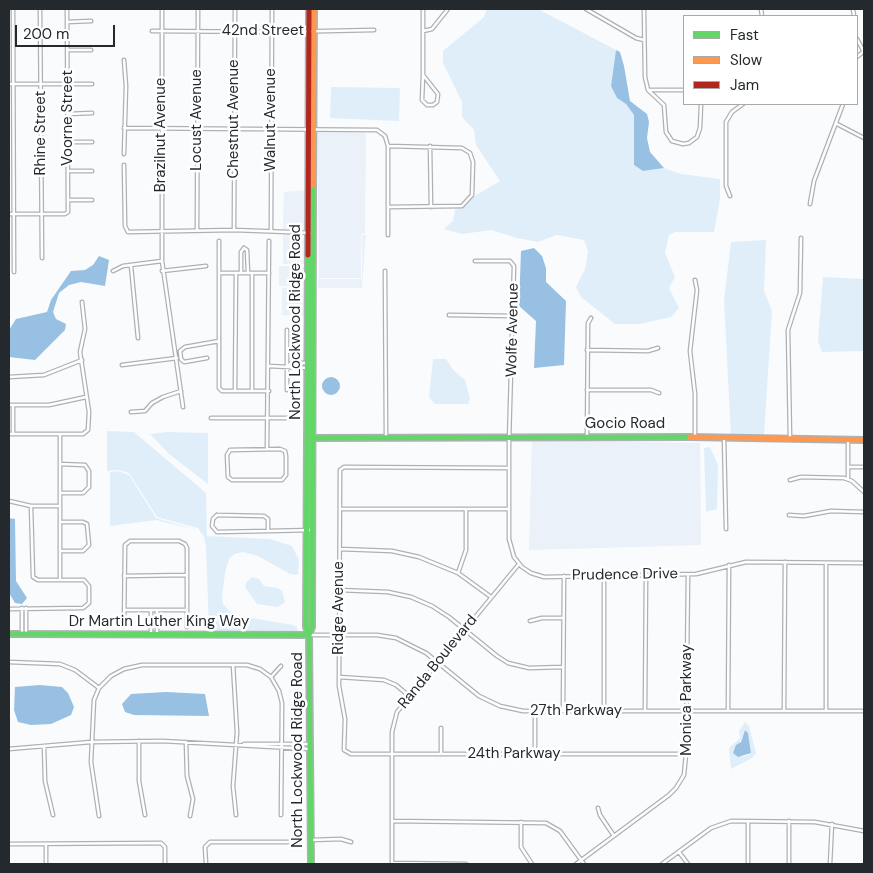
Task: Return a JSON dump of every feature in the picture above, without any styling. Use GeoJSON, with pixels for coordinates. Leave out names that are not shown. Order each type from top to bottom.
{"type":"FeatureCollection","features":[{"type":"Feature","properties":{"kind":"main road","name":"North Lockwood Ridge Road"},"geometry":{"type":"LineString","coordinates":[[309,9],[311,31],[310,530],[312,627],[309,635],[311,864]]}},
{"type":"Feature","properties":{"kind":"main road","name":"North Lockwood Ridge Road"},"geometry":{"type":"LineString","coordinates":[[311,31],[314,9]]}},
{"type":"Feature","properties":{"kind":"main road","name":"North Lockwood Ridge Road"},"geometry":{"type":"LineString","coordinates":[[310,366],[313,392],[310,438]]}},
{"type":"Feature","properties":{"kind":"main road","name":"Gocio Road"},"geometry":{"type":"LineString","coordinates":[[310,438],[587,436],[864,440]]}},
{"type":"Feature","properties":{"kind":"main road","name":"Dr Martin Luther King Way"},"geometry":{"type":"LineString","coordinates":[[9,634],[309,635]]}},
{"type":"Feature","properties":{"kind":"street"},"geometry":{"type":"LineString","coordinates":[[13,9],[14,272]]}},
{"type":"Feature","properties":{"kind":"street","name":"Rhine Street"},"geometry":{"type":"LineString","coordinates":[[40,9],[42,258]]}},
{"type":"Feature","properties":{"kind":"street","name":"Voorne Street"},"geometry":{"type":"LineString","coordinates":[[68,9],[69,200]]}},
{"type":"Feature","properties":{"kind":"street","name":"Brazilnut Avenue"},"geometry":{"type":"LineString","coordinates":[[162,9],[160,128],[162,271],[177,358],[183,407]]}},
{"type":"Feature","properties":{"kind":"street","name":"Locust Avenue"},"geometry":{"type":"LineString","coordinates":[[197,230],[198,9]]}},
{"type":"Feature","properties":{"kind":"street","name":"Chestnut Avenue"},"geometry":{"type":"LineString","coordinates":[[234,9],[234,230]]}},
{"type":"Feature","properties":{"kind":"street","name":"Walnut Avenue"},"geometry":{"type":"LineString","coordinates":[[271,231],[272,9]]}},
{"type":"Feature","properties":{"kind":"street"},"geometry":{"type":"LineString","coordinates":[[423,9],[424,75],[422,100],[427,105],[433,105],[437,102],[438,94],[424,75]]}},
{"type":"Feature","properties":{"kind":"street"},"geometry":{"type":"LineString","coordinates":[[423,31],[432,29],[448,9]]}},
{"type":"Feature","properties":{"kind":"street"},"geometry":{"type":"LineString","coordinates":[[586,9],[636,38],[644,40]]}},
{"type":"Feature","properties":{"kind":"street"},"geometry":{"type":"LineString","coordinates":[[644,9],[645,82],[648,90],[664,105],[666,132],[677,143],[689,143],[697,137],[700,128],[701,105]]}},
{"type":"Feature","properties":{"kind":"street"},"geometry":{"type":"LineString","coordinates":[[68,22],[91,22]]}},
{"type":"Feature","properties":{"kind":"street","name":"42nd Street"},"geometry":{"type":"LineString","coordinates":[[152,30],[272,32],[374,30]]}},
{"type":"Feature","properties":{"kind":"street"},"geometry":{"type":"LineString","coordinates":[[858,41],[864,52]]}},
{"type":"Feature","properties":{"kind":"street"},"geometry":{"type":"LineString","coordinates":[[68,50],[91,50]]}},
{"type":"Feature","properties":{"kind":"street"},"geometry":{"type":"LineString","coordinates":[[124,60],[126,86],[124,154]]}},
{"type":"Feature","properties":{"kind":"street"},"geometry":{"type":"LineString","coordinates":[[9,84],[92,84]]}},
{"type":"Feature","properties":{"kind":"street"},"geometry":{"type":"LineString","coordinates":[[648,90],[683,90]]}},
{"type":"Feature","properties":{"kind":"street"},"geometry":{"type":"LineString","coordinates":[[730,196],[726,186],[726,122],[732,112],[741,105]]}},
{"type":"Feature","properties":{"kind":"street"},"geometry":{"type":"LineString","coordinates":[[810,204],[814,182],[843,105]]}},
{"type":"Feature","properties":{"kind":"street"},"geometry":{"type":"LineString","coordinates":[[68,114],[92,113]]}},
{"type":"Feature","properties":{"kind":"street"},"geometry":{"type":"LineString","coordinates":[[837,124],[864,138]]}},
{"type":"Feature","properties":{"kind":"street"},"geometry":{"type":"LineString","coordinates":[[124,128],[377,130],[385,136],[388,146],[388,235]]}},
{"type":"Feature","properties":{"kind":"street"},"geometry":{"type":"LineString","coordinates":[[68,142],[92,142]]}},
{"type":"Feature","properties":{"kind":"street"},"geometry":{"type":"LineString","coordinates":[[388,146],[458,147],[467,150],[472,157],[473,180],[472,195],[466,203],[457,207],[388,207]]}},
{"type":"Feature","properties":{"kind":"street"},"geometry":{"type":"LineString","coordinates":[[430,146],[431,207]]}},
{"type":"Feature","properties":{"kind":"street"},"geometry":{"type":"LineString","coordinates":[[124,165],[127,231],[234,230],[311,233]]}},
{"type":"Feature","properties":{"kind":"street"},"geometry":{"type":"LineString","coordinates":[[68,171],[92,171]]}},
{"type":"Feature","properties":{"kind":"street"},"geometry":{"type":"LineString","coordinates":[[9,214],[67,214],[69,200],[92,200]]}},
{"type":"Feature","properties":{"kind":"street"},"geometry":{"type":"LineString","coordinates":[[790,438],[788,330],[800,293],[801,238]]}},
{"type":"Feature","properties":{"kind":"street"},"geometry":{"type":"LineString","coordinates":[[219,241],[220,390],[269,391]]}},
{"type":"Feature","properties":{"kind":"street"},"geometry":{"type":"LineString","coordinates":[[267,449],[269,418],[269,241]]}},
{"type":"Feature","properties":{"kind":"street"},"geometry":{"type":"LineString","coordinates":[[241,273],[241,252],[244,248],[247,250],[248,273]]}},
{"type":"Feature","properties":{"kind":"street"},"geometry":{"type":"LineString","coordinates":[[113,271],[123,266],[162,261]]}},
{"type":"Feature","properties":{"kind":"street","name":"Wolfe Avenue"},"geometry":{"type":"LineString","coordinates":[[475,261],[513,262],[510,436]]}},
{"type":"Feature","properties":{"kind":"street"},"geometry":{"type":"LineString","coordinates":[[130,266],[138,338]]}},
{"type":"Feature","properties":{"kind":"street"},"geometry":{"type":"LineString","coordinates":[[162,271],[206,266]]}},
{"type":"Feature","properties":{"kind":"street"},"geometry":{"type":"LineString","coordinates":[[385,271],[386,436]]}},
{"type":"Feature","properties":{"kind":"street"},"geometry":{"type":"LineString","coordinates":[[219,273],[269,273]]}},
{"type":"Feature","properties":{"kind":"street"},"geometry":{"type":"LineString","coordinates":[[235,391],[236,273]]}},
{"type":"Feature","properties":{"kind":"street"},"geometry":{"type":"LineString","coordinates":[[252,273],[252,390]]}},
{"type":"Feature","properties":{"kind":"street"},"geometry":{"type":"LineString","coordinates":[[695,280],[697,290],[690,351],[695,394],[695,437]]}},
{"type":"Feature","properties":{"kind":"street"},"geometry":{"type":"LineString","coordinates":[[9,434],[83,434],[88,430],[89,412],[80,346],[85,325],[82,302]]}},
{"type":"Feature","properties":{"kind":"street"},"geometry":{"type":"LineString","coordinates":[[449,315],[513,316]]}},
{"type":"Feature","properties":{"kind":"street"},"geometry":{"type":"LineString","coordinates":[[587,436],[587,350],[590,318]]}},
{"type":"Feature","properties":{"kind":"street"},"geometry":{"type":"LineString","coordinates":[[287,330],[287,390]]}},
{"type":"Feature","properties":{"kind":"street"},"geometry":{"type":"LineString","coordinates":[[207,358],[184,362],[180,351],[185,347],[219,341]]}},
{"type":"Feature","properties":{"kind":"street"},"geometry":{"type":"LineString","coordinates":[[587,350],[648,351],[658,348]]}},
{"type":"Feature","properties":{"kind":"street"},"geometry":{"type":"LineString","coordinates":[[122,365],[177,358]]}},
{"type":"Feature","properties":{"kind":"street"},"geometry":{"type":"LineString","coordinates":[[9,377],[44,375],[82,360]]}},
{"type":"Feature","properties":{"kind":"street"},"geometry":{"type":"LineString","coordinates":[[287,366],[292,363],[310,366]]}},
{"type":"Feature","properties":{"kind":"street"},"geometry":{"type":"LineString","coordinates":[[269,366],[310,366]]}},
{"type":"Feature","properties":{"kind":"street"},"geometry":{"type":"LineString","coordinates":[[588,390],[651,390],[659,393]]}},
{"type":"Feature","properties":{"kind":"street"},"geometry":{"type":"LineString","coordinates":[[131,412],[145,411],[152,403],[181,391]]}},
{"type":"Feature","properties":{"kind":"street"},"geometry":{"type":"LineString","coordinates":[[9,406],[49,405],[86,397]]}},
{"type":"Feature","properties":{"kind":"street"},"geometry":{"type":"LineString","coordinates":[[13,406],[14,434]]}},
{"type":"Feature","properties":{"kind":"street"},"geometry":{"type":"LineString","coordinates":[[211,418],[296,418]]}},
{"type":"Feature","properties":{"kind":"street"},"geometry":{"type":"LineString","coordinates":[[60,434],[60,580]]}},
{"type":"Feature","properties":{"kind":"street"},"geometry":{"type":"LineString","coordinates":[[510,436],[509,545],[519,564]]}},
{"type":"Feature","properties":{"kind":"street"},"geometry":{"type":"LineString","coordinates":[[724,438],[726,529]]}},
{"type":"Feature","properties":{"kind":"street"},"geometry":{"type":"LineString","coordinates":[[848,440],[848,479]]}},
{"type":"Feature","properties":{"kind":"street"},"geometry":{"type":"LineString","coordinates":[[232,449],[267,449],[280,449],[286,452],[286,475],[284,479],[232,480],[228,478],[227,455],[229,451],[232,449]]}},
{"type":"Feature","properties":{"kind":"street"},"geometry":{"type":"LineString","coordinates":[[60,464],[85,465],[89,479],[89,487],[85,492],[60,493]]}},
{"type":"Feature","properties":{"kind":"street","name":"Ridge Avenue"},"geometry":{"type":"LineString","coordinates":[[344,750],[345,719],[339,677],[340,471],[343,467],[509,468]]}},
{"type":"Feature","properties":{"kind":"street"},"geometry":{"type":"LineString","coordinates":[[848,467],[864,467]]}},
{"type":"Feature","properties":{"kind":"street"},"geometry":{"type":"LineString","coordinates":[[790,480],[801,478],[848,479],[864,492]]}},
{"type":"Feature","properties":{"kind":"street"},"geometry":{"type":"LineString","coordinates":[[9,501],[31,506],[60,506]]}},
{"type":"Feature","properties":{"kind":"street"},"geometry":{"type":"LineString","coordinates":[[9,609],[87,607],[89,602],[87,582],[82,580],[38,580],[32,575],[31,506]]}},
{"type":"Feature","properties":{"kind":"street"},"geometry":{"type":"LineString","coordinates":[[458,573],[466,550],[466,508]]}},
{"type":"Feature","properties":{"kind":"street"},"geometry":{"type":"LineString","coordinates":[[340,509],[508,509]]}},
{"type":"Feature","properties":{"kind":"street"},"geometry":{"type":"LineString","coordinates":[[788,515],[804,516],[831,511],[864,512]]}},
{"type":"Feature","properties":{"kind":"street"},"geometry":{"type":"LineString","coordinates":[[268,531],[268,519],[264,516],[217,516],[212,522],[213,529],[217,532],[268,531],[310,530]]}},
{"type":"Feature","properties":{"kind":"street"},"geometry":{"type":"LineString","coordinates":[[60,522],[83,522],[87,524],[89,545],[83,551],[60,551]]}},
{"type":"Feature","properties":{"kind":"street"},"geometry":{"type":"LineString","coordinates":[[124,626],[124,548],[130,542],[182,542],[186,546],[187,626]]}},
{"type":"Feature","properties":{"kind":"street"},"geometry":{"type":"LineString","coordinates":[[340,549],[405,553],[432,561],[458,573],[490,597]]}},
{"type":"Feature","properties":{"kind":"street","name":"Prudence Drive"},"geometry":{"type":"LineString","coordinates":[[519,564],[537,575],[564,576],[688,574],[707,572],[746,562],[864,563]]}},
{"type":"Feature","properties":{"kind":"street"},"geometry":{"type":"LineString","coordinates":[[784,711],[785,562]]}},
{"type":"Feature","properties":{"kind":"street"},"geometry":{"type":"LineString","coordinates":[[826,563],[826,711]]}},
{"type":"Feature","properties":{"kind":"street","name":"Randa Boulevard"},"geometry":{"type":"LineString","coordinates":[[392,864],[392,754],[394,722],[399,709],[519,564]]}},
{"type":"Feature","properties":{"kind":"street"},"geometry":{"type":"LineString","coordinates":[[728,711],[729,565]]}},
{"type":"Feature","properties":{"kind":"street","name":"Monica Parkway"},"geometry":{"type":"LineString","coordinates":[[576,864],[676,788],[685,771],[688,574]]}},
{"type":"Feature","properties":{"kind":"street"},"geometry":{"type":"LineString","coordinates":[[124,576],[187,575]]}},
{"type":"Feature","properties":{"kind":"street"},"geometry":{"type":"LineString","coordinates":[[604,575],[604,711]]}},
{"type":"Feature","properties":{"kind":"street"},"geometry":{"type":"LineString","coordinates":[[645,711],[646,575]]}},
{"type":"Feature","properties":{"kind":"street"},"geometry":{"type":"LineString","coordinates":[[563,711],[564,576]]}},
{"type":"Feature","properties":{"kind":"street"},"geometry":{"type":"LineString","coordinates":[[339,590],[379,591],[404,595],[432,606],[497,656],[514,665],[529,668],[563,667]]}},
{"type":"Feature","properties":{"kind":"street"},"geometry":{"type":"LineString","coordinates":[[22,608],[24,634]]}},
{"type":"Feature","properties":{"kind":"street"},"geometry":{"type":"LineString","coordinates":[[24,634],[26,608]]}},
{"type":"Feature","properties":{"kind":"street"},"geometry":{"type":"LineString","coordinates":[[124,610],[187,610]]}},
{"type":"Feature","properties":{"kind":"street"},"geometry":{"type":"LineString","coordinates":[[151,610],[154,635]]}},
{"type":"Feature","properties":{"kind":"street"},"geometry":{"type":"LineString","coordinates":[[154,635],[157,610]]}},
{"type":"Feature","properties":{"kind":"street"},"geometry":{"type":"LineString","coordinates":[[530,621],[542,618],[563,618]]}},
{"type":"Feature","properties":{"kind":"street","name":"27th Parkway"},"geometry":{"type":"LineString","coordinates":[[309,635],[376,635],[396,638],[417,647],[471,691],[487,701],[511,709],[535,711],[864,711]]}},
{"type":"Feature","properties":{"kind":"street"},"geometry":{"type":"LineString","coordinates":[[9,662],[52,662],[64,665],[99,688]]}},
{"type":"Feature","properties":{"kind":"street"},"geometry":{"type":"LineString","coordinates":[[99,816],[92,778],[92,706],[99,688],[111,676],[124,669],[152,665],[233,665],[255,667],[271,676],[281,697],[281,815]]}},
{"type":"Feature","properties":{"kind":"street"},"geometry":{"type":"LineString","coordinates":[[233,665],[236,744],[233,786],[236,815]]}},
{"type":"Feature","properties":{"kind":"street"},"geometry":{"type":"LineString","coordinates":[[271,676],[282,666]]}},
{"type":"Feature","properties":{"kind":"street"},"geometry":{"type":"LineString","coordinates":[[339,677],[384,680],[396,685],[409,696]]}},
{"type":"Feature","properties":{"kind":"street"},"geometry":{"type":"LineString","coordinates":[[535,711],[535,754]]}},
{"type":"Feature","properties":{"kind":"street"},"geometry":{"type":"LineString","coordinates":[[441,728],[441,754]]}},
{"type":"Feature","properties":{"kind":"street"},"geometry":{"type":"LineString","coordinates":[[9,749],[91,742],[139,741],[281,744],[310,747]]}},
{"type":"Feature","properties":{"kind":"street"},"geometry":{"type":"LineString","coordinates":[[139,741],[139,782],[145,815]]}},
{"type":"Feature","properties":{"kind":"street"},"geometry":{"type":"LineString","coordinates":[[186,742],[187,776],[194,802],[190,816]]}},
{"type":"Feature","properties":{"kind":"street"},"geometry":{"type":"LineString","coordinates":[[240,744],[281,749],[310,747]]}},
{"type":"Feature","properties":{"kind":"street"},"geometry":{"type":"LineString","coordinates":[[44,746],[45,781],[53,815]]}},
{"type":"Feature","properties":{"kind":"street","name":"24th Parkway"},"geometry":{"type":"LineString","coordinates":[[344,750],[351,754],[686,754]]}},
{"type":"Feature","properties":{"kind":"street"},"geometry":{"type":"LineString","coordinates":[[598,808],[600,815],[614,836]]}},
{"type":"Feature","properties":{"kind":"street"},"geometry":{"type":"LineString","coordinates":[[392,821],[543,822],[554,826],[584,864]]}},
{"type":"Feature","properties":{"kind":"street"},"geometry":{"type":"LineString","coordinates":[[662,864],[716,826],[730,821],[789,821],[832,824],[864,831]]}},
{"type":"Feature","properties":{"kind":"street"},"geometry":{"type":"LineString","coordinates":[[748,821],[748,864]]}},
{"type":"Feature","properties":{"kind":"street"},"geometry":{"type":"LineString","coordinates":[[789,821],[789,864]]}},
{"type":"Feature","properties":{"kind":"street"},"geometry":{"type":"LineString","coordinates":[[521,822],[521,847],[532,864]]}},
{"type":"Feature","properties":{"kind":"street"},"geometry":{"type":"LineString","coordinates":[[830,864],[832,824]]}},
{"type":"Feature","properties":{"kind":"street"},"geometry":{"type":"LineString","coordinates":[[311,840],[341,840],[350,842]]}},
{"type":"Feature","properties":{"kind":"street"},"geometry":{"type":"LineString","coordinates":[[206,864],[205,847],[210,842],[297,842]]}},
{"type":"Feature","properties":{"kind":"street"},"geometry":{"type":"LineString","coordinates":[[9,844],[161,843],[164,845],[165,864]]}},
{"type":"Feature","properties":{"kind":"street"},"geometry":{"type":"LineString","coordinates":[[46,844],[46,864]]}},
{"type":"Feature","properties":{"kind":"street"},"geometry":{"type":"LineString","coordinates":[[679,852],[688,864]]}},
{"type":"Feature","properties":{"kind":"street"},"geometry":{"type":"LineString","coordinates":[[392,864],[466,864]]}},
{"type":"Feature","properties":{"kind":"shaded area"},"geometry":{"type":"Polygon","coordinates":[[[487,9],[538,9],[616,50],[611,86],[617,98],[626,104],[634,115],[634,165],[643,171],[664,168],[681,174],[720,179],[720,199],[714,232],[675,232],[669,235],[665,253],[675,277],[669,288],[679,308],[671,317],[639,324],[615,324],[581,297],[576,287],[585,269],[588,251],[584,240],[557,235],[538,242],[491,230],[462,234],[444,229],[453,221],[455,209],[467,205],[473,197],[500,181],[476,145],[474,130],[462,117],[462,102],[443,63],[443,51],[484,17],[487,9]]]}},
{"type":"Feature","properties":{"kind":"shaded area"},"geometry":{"type":"Polygon","coordinates":[[[331,87],[400,88],[399,121],[330,118],[331,87]]]}},
{"type":"Feature","properties":{"kind":"shaded area"},"geometry":{"type":"Polygon","coordinates":[[[317,132],[366,133],[365,233],[361,234],[361,278],[319,278],[317,132]]]}},
{"type":"Feature","properties":{"kind":"shaded area"},"geometry":{"type":"Polygon","coordinates":[[[307,190],[307,230],[283,229],[284,192],[307,190]]]}},
{"type":"Feature","properties":{"kind":"shaded area"},"geometry":{"type":"Polygon","coordinates":[[[283,233],[301,234],[304,239],[304,234],[307,234],[306,316],[282,315],[282,288],[305,287],[306,267],[304,264],[283,264],[283,233]]]}},
{"type":"Feature","properties":{"kind":"shaded area"},"geometry":{"type":"Polygon","coordinates":[[[362,235],[366,235],[362,288],[318,288],[318,279],[362,279],[362,235]]]}},
{"type":"Feature","properties":{"kind":"shaded area"},"geometry":{"type":"Polygon","coordinates":[[[766,240],[764,291],[772,311],[764,436],[731,436],[724,301],[731,242],[766,240]]]}},
{"type":"Feature","properties":{"kind":"shaded area"},"geometry":{"type":"Polygon","coordinates":[[[310,250],[312,295],[310,363],[310,250]]]}},
{"type":"Feature","properties":{"kind":"shaded area"},"geometry":{"type":"Polygon","coordinates":[[[279,266],[304,266],[304,286],[279,286],[279,266]]]}},
{"type":"Feature","properties":{"kind":"shaded area"},"geometry":{"type":"Polygon","coordinates":[[[823,277],[864,279],[864,351],[822,352],[818,341],[823,277]]]}},
{"type":"Feature","properties":{"kind":"shaded area"},"geometry":{"type":"Polygon","coordinates":[[[433,359],[446,359],[454,371],[465,380],[470,399],[468,404],[435,404],[429,397],[433,359]]]}},
{"type":"Feature","properties":{"kind":"shaded area"},"geometry":{"type":"Polygon","coordinates":[[[107,431],[134,432],[206,493],[207,536],[270,539],[292,546],[299,560],[298,575],[290,574],[258,556],[243,552],[234,554],[229,559],[225,573],[222,597],[223,604],[233,615],[293,625],[297,627],[298,632],[209,631],[206,546],[204,537],[198,528],[157,517],[129,473],[118,470],[107,471],[107,431]]]}},
{"type":"Feature","properties":{"kind":"shaded area"},"geometry":{"type":"Polygon","coordinates":[[[167,432],[208,433],[208,484],[169,454],[150,434],[167,432]]]}},
{"type":"Feature","properties":{"kind":"shaded area"},"geometry":{"type":"Polygon","coordinates":[[[532,440],[700,443],[701,545],[529,550],[532,440]]]}},
{"type":"Feature","properties":{"kind":"shaded area"},"geometry":{"type":"Polygon","coordinates":[[[710,447],[718,465],[717,509],[706,512],[704,448],[710,447]]]}},
{"type":"Feature","properties":{"kind":"shaded area"},"geometry":{"type":"Polygon","coordinates":[[[118,471],[129,475],[156,518],[197,530],[156,520],[110,526],[110,472],[118,471]]]}},
{"type":"Feature","properties":{"kind":"shaded area"},"geometry":{"type":"Polygon","coordinates":[[[252,577],[259,579],[264,586],[278,588],[282,591],[285,602],[278,607],[257,604],[245,587],[252,577]]]}},
{"type":"Feature","properties":{"kind":"shaded area"},"geometry":{"type":"Polygon","coordinates":[[[745,722],[749,726],[756,753],[752,758],[731,769],[729,748],[740,738],[739,731],[745,722]],[[745,730],[739,744],[742,757],[751,754],[748,734],[745,730]]]}},
{"type":"Feature","properties":{"kind":"water"},"geometry":{"type":"Polygon","coordinates":[[[616,50],[620,52],[624,66],[630,101],[647,114],[649,122],[647,138],[650,152],[664,168],[643,171],[634,165],[634,115],[626,104],[617,98],[611,86],[616,50]]]}},
{"type":"Feature","properties":{"kind":"water"},"geometry":{"type":"Polygon","coordinates":[[[534,248],[542,256],[546,268],[546,282],[566,301],[564,365],[534,368],[536,321],[519,306],[521,251],[534,248]]]}},
{"type":"Feature","properties":{"kind":"water"},"geometry":{"type":"Polygon","coordinates":[[[99,256],[109,260],[105,286],[81,282],[69,285],[59,293],[53,312],[56,319],[66,324],[65,330],[35,360],[9,357],[9,330],[16,319],[47,312],[51,300],[71,271],[85,270],[93,265],[99,256]]]}},
{"type":"Feature","properties":{"kind":"water"},"geometry":{"type":"Polygon","coordinates":[[[331,377],[337,380],[340,386],[337,392],[331,395],[325,392],[322,386],[325,380],[331,377]]]}},
{"type":"Feature","properties":{"kind":"water"},"geometry":{"type":"Polygon","coordinates":[[[9,518],[15,519],[16,581],[27,598],[22,604],[15,603],[9,593],[9,518]]]}},
{"type":"Feature","properties":{"kind":"water"},"geometry":{"type":"Polygon","coordinates":[[[40,685],[62,687],[68,693],[74,707],[71,715],[51,724],[31,725],[18,722],[14,710],[15,687],[40,685]]]}},
{"type":"Feature","properties":{"kind":"water"},"geometry":{"type":"Polygon","coordinates":[[[166,692],[205,694],[209,716],[134,715],[125,712],[122,704],[131,694],[166,692]]]}},
{"type":"Feature","properties":{"kind":"water"},"geometry":{"type":"Polygon","coordinates":[[[745,730],[748,733],[751,753],[738,757],[733,753],[736,745],[741,742],[745,730]]]}},
{"type":"Feature","properties":{"kind":"traffic: fast"},"geometry":{"type":"LineString","coordinates":[[311,864],[309,635],[312,627],[313,185]]}},
{"type":"Feature","properties":{"kind":"traffic: fast"},"geometry":{"type":"LineString","coordinates":[[308,255],[306,627],[309,635]]}},
{"type":"Feature","properties":{"kind":"traffic: fast"},"geometry":{"type":"LineString","coordinates":[[312,438],[690,437]]}},
{"type":"Feature","properties":{"kind":"traffic: fast"},"geometry":{"type":"LineString","coordinates":[[9,634],[309,635]]}},
{"type":"Feature","properties":{"kind":"traffic: slow"},"geometry":{"type":"LineString","coordinates":[[313,185],[314,9]]}},
{"type":"Feature","properties":{"kind":"traffic: slow"},"geometry":{"type":"LineString","coordinates":[[690,437],[864,440]]}},
{"type":"Feature","properties":{"kind":"traffic: jam"},"geometry":{"type":"LineString","coordinates":[[308,255],[309,9]]}}]}
